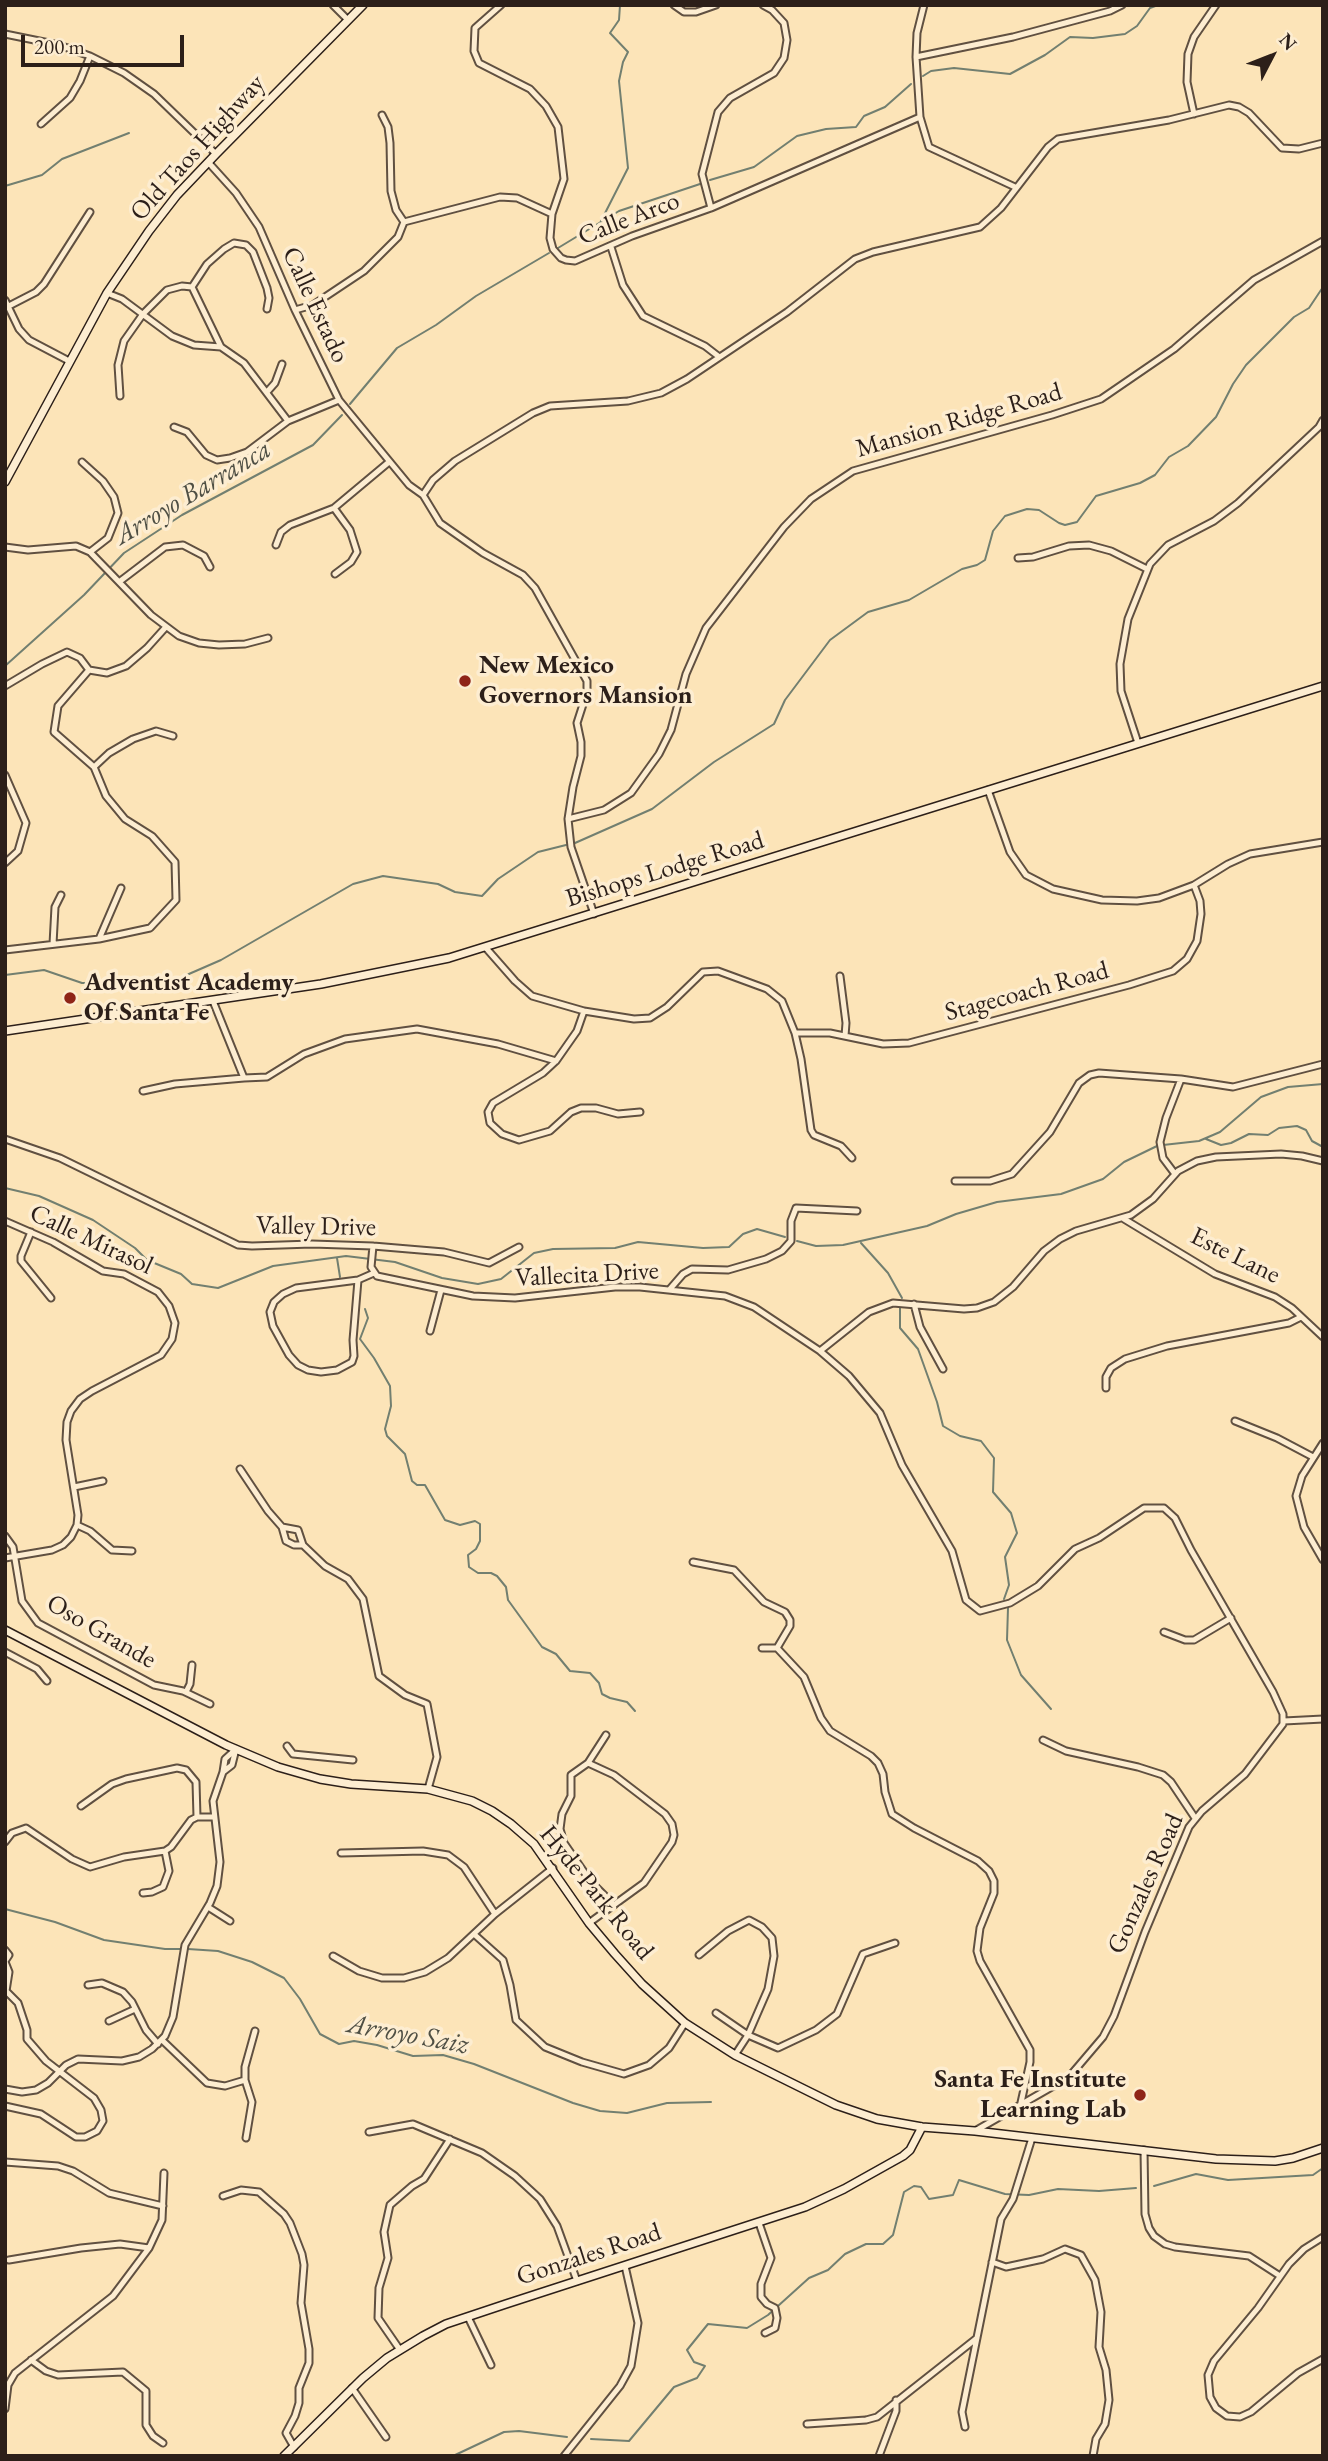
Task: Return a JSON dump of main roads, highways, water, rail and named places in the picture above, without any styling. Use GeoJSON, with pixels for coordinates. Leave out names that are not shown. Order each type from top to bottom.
{"type":"FeatureCollection","features":[{"type":"Feature","properties":{"kind":"waterway"},"geometry":{"type":"LineString","coordinates":[[600,223],[628,168],[619,81],[628,52],[610,33],[619,20],[620,5]]}},
{"type":"Feature","properties":{"kind":"waterway","name":"Arroyo Barranca"},"geometry":{"type":"LineString","coordinates":[[923,76],[931,71],[954,68],[1010,74],[1045,55],[1070,37],[1093,38],[1125,34],[1137,26],[1150,8],[1158,5]]}},
{"type":"Feature","properties":{"kind":"waterway","name":"Arroyo Barranca"},"geometry":{"type":"LineString","coordinates":[[710,180],[754,167],[797,136],[826,129],[856,127],[864,116],[885,107],[911,84]]}},
{"type":"Feature","properties":{"kind":"waterway"},"geometry":{"type":"LineString","coordinates":[[5,186],[42,175],[62,159],[129,133]]}},
{"type":"Feature","properties":{"kind":"waterway","name":"Arroyo Barranca"},"geometry":{"type":"LineString","coordinates":[[558,248],[619,211],[700,184]]}},
{"type":"Feature","properties":{"kind":"waterway","name":"Arroyo Barranca"},"geometry":{"type":"LineString","coordinates":[[350,404],[397,348],[436,325],[476,296],[549,253]]}},
{"type":"Feature","properties":{"kind":"waterway"},"geometry":{"type":"LineString","coordinates":[[575,843],[652,809],[714,762],[774,724],[785,700],[830,640],[868,612],[909,600],[962,569],[985,560],[993,531],[1005,516],[1027,509],[1039,510],[1065,525],[1077,522],[1096,496],[1140,483],[1155,475],[1169,457],[1188,446],[1216,417],[1246,365],[1294,317],[1309,308],[1323,287]]}},
{"type":"Feature","properties":{"kind":"waterway","name":"Arroyo Barranca"},"geometry":{"type":"LineString","coordinates":[[5,666],[84,595],[124,553],[182,515],[313,445],[342,415]]}},
{"type":"Feature","properties":{"kind":"waterway"},"geometry":{"type":"LineString","coordinates":[[5,975],[44,970],[82,983],[165,982],[221,960],[353,884],[383,876],[438,884],[455,892],[482,896],[498,879],[538,852],[566,845]]}},
{"type":"Feature","properties":{"kind":"waterway"},"geometry":{"type":"LineString","coordinates":[[1163,1145],[1199,1141],[1220,1132],[1261,1097],[1288,1087],[1323,1084]]}},
{"type":"Feature","properties":{"kind":"waterway"},"geometry":{"type":"LineString","coordinates":[[1206,1139],[1221,1145],[1249,1134],[1268,1135],[1279,1128],[1297,1126],[1306,1130],[1312,1141],[1323,1147]]}},
{"type":"Feature","properties":{"kind":"waterway"},"geometry":{"type":"LineString","coordinates":[[797,1241],[816,1246],[843,1245],[927,1226],[997,1202],[1061,1194],[1103,1179],[1124,1162],[1157,1146]]}},
{"type":"Feature","properties":{"kind":"waterway"},"geometry":{"type":"LineString","coordinates":[[5,1188],[39,1196],[93,1220],[135,1248],[147,1260],[181,1274],[192,1284],[218,1288],[273,1266],[346,1256],[395,1262],[442,1278],[478,1284],[501,1279],[534,1253],[553,1249],[615,1248],[638,1242],[703,1248],[729,1247],[743,1234],[757,1229],[785,1237]]}},
{"type":"Feature","properties":{"kind":"waterway"},"geometry":{"type":"LineString","coordinates":[[861,1243],[888,1273],[902,1298]]}},
{"type":"Feature","properties":{"kind":"waterway"},"geometry":{"type":"LineString","coordinates":[[337,1258],[340,1277]]}},
{"type":"Feature","properties":{"kind":"waterway"},"geometry":{"type":"LineString","coordinates":[[900,1306],[900,1328],[918,1349],[943,1426],[960,1436],[981,1441],[994,1458],[993,1492],[1011,1513],[1017,1533],[1005,1557],[1009,1585],[1004,1599]]}},
{"type":"Feature","properties":{"kind":"waterway"},"geometry":{"type":"LineString","coordinates":[[365,1309],[368,1318],[360,1339],[390,1386],[391,1406],[385,1429],[387,1436],[405,1454],[412,1481],[417,1485],[425,1485],[445,1520],[460,1525],[475,1521],[480,1524],[480,1541],[476,1549],[468,1555],[469,1567],[478,1573],[497,1576],[506,1587],[508,1600],[542,1647],[556,1654],[570,1671],[590,1673],[599,1683],[602,1694],[627,1702],[635,1711]]}},
{"type":"Feature","properties":{"kind":"waterway"},"geometry":{"type":"LineString","coordinates":[[1008,1608],[1007,1640],[1021,1675],[1051,1709]]}},
{"type":"Feature","properties":{"kind":"waterway","name":"Arroyo Saiz"},"geometry":{"type":"LineString","coordinates":[[5,1909],[55,1922],[104,1940],[182,1949]]}},
{"type":"Feature","properties":{"kind":"waterway","name":"Arroyo Saiz"},"geometry":{"type":"LineString","coordinates":[[188,1949],[218,1951],[252,1962],[284,1978],[300,1999],[320,2034],[339,2044],[354,2041],[413,2056],[443,2055],[600,2111],[627,2113],[667,2103],[711,2102]]}},
{"type":"Feature","properties":{"kind":"waterway"},"geometry":{"type":"LineString","coordinates":[[1154,2186],[1196,2174],[1228,2180],[1313,2175],[1323,2168]]}},
{"type":"Feature","properties":{"kind":"waterway"},"geometry":{"type":"LineString","coordinates":[[591,2439],[629,2441],[674,2387],[697,2378],[705,2366],[694,2362],[687,2350],[708,2324],[747,2328],[768,2315],[809,2278],[828,2270],[845,2254],[866,2244],[883,2244],[893,2235],[904,2192],[914,2186],[921,2187],[929,2199],[953,2195],[959,2180],[1005,2194],[1029,2195],[1058,2189],[1099,2191],[1136,2188]]}},
{"type":"Feature","properties":{"kind":"waterway"},"geometry":{"type":"LineString","coordinates":[[453,2456],[504,2432],[519,2431],[567,2437]]}},
{"type":"Feature","properties":{"kind":"place","name":"New Mexico Governors Mansion"},"geometry":{"type":"Point","coordinates":[465,681]}},
{"type":"Feature","properties":{"kind":"place","name":"Adventist Academy Of Santa Fe"},"geometry":{"type":"Point","coordinates":[70,998]}},
{"type":"Feature","properties":{"kind":"place","name":"Santa Fe Institute Learning Lab"},"geometry":{"type":"Point","coordinates":[1140,2095]}}]}
